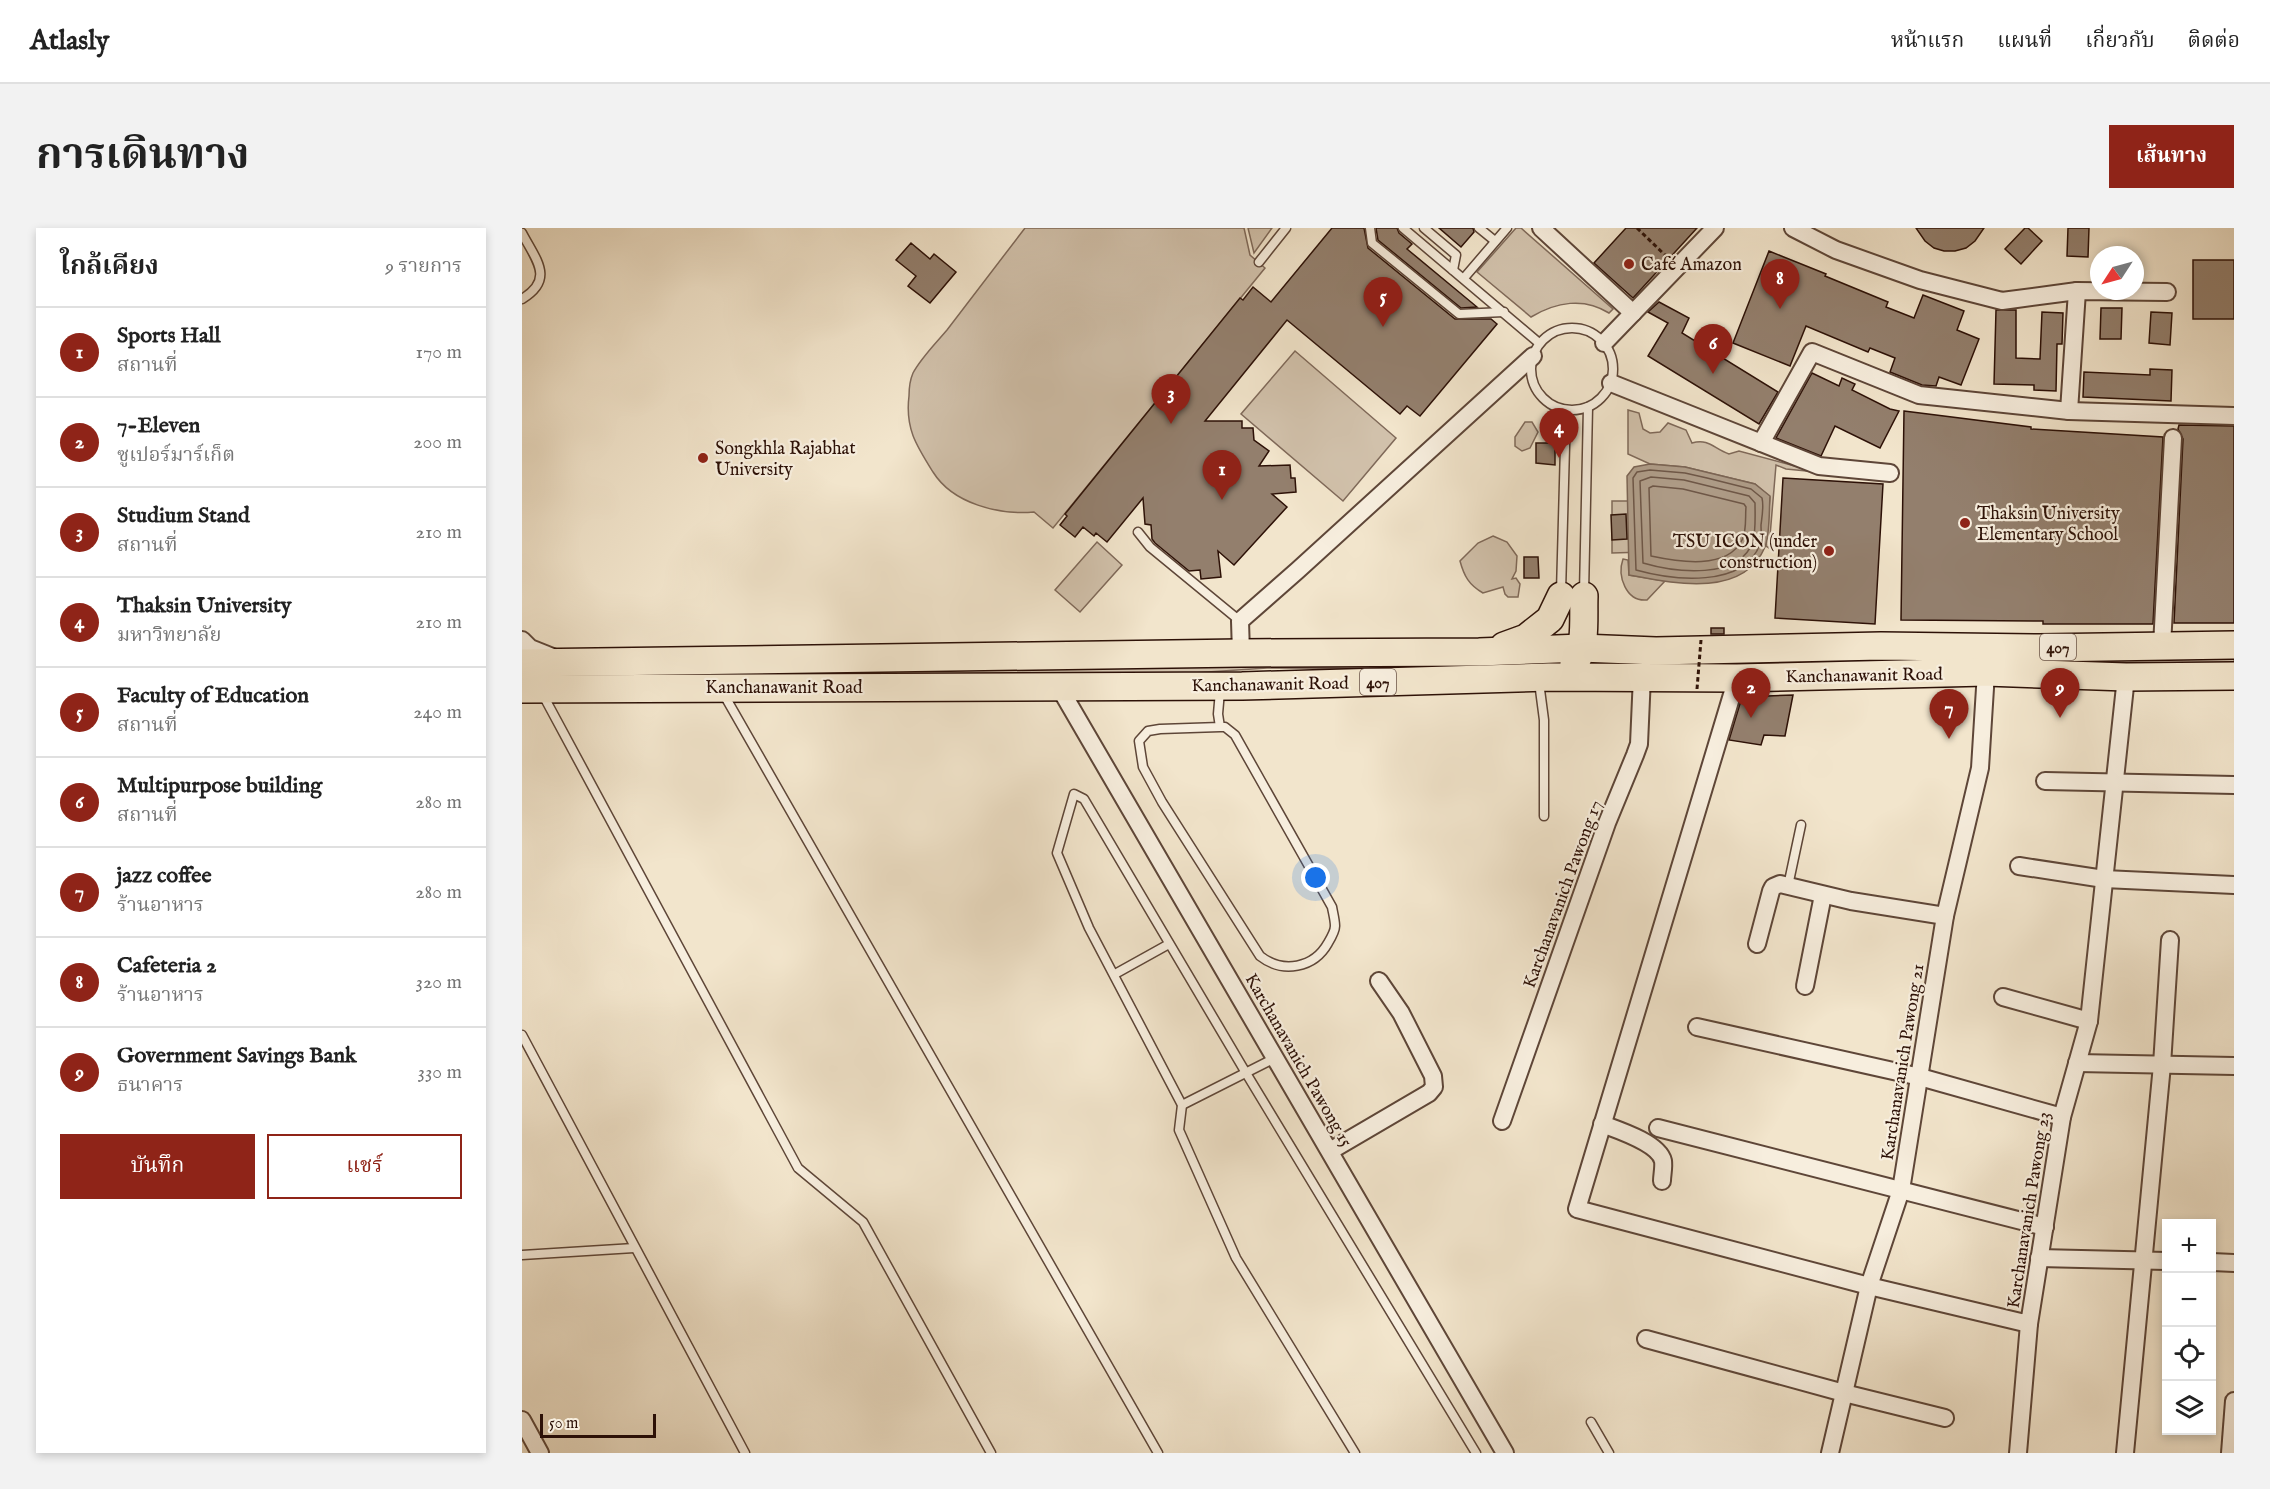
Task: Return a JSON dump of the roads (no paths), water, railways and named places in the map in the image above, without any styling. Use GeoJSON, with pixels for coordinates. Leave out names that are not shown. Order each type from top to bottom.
{"type":"FeatureCollection","features":[{"type":"Feature","properties":{"kind":"main road"},"geometry":{"type":"LineString","coordinates":[[1572,596],[1614,639],[1656,651]]}},
{"type":"Feature","properties":{"kind":"main road"},"geometry":{"type":"LineString","coordinates":[[1479,652],[1526,638],[1550,619],[1572,596]]}},
{"type":"Feature","properties":{"kind":"main road"},"geometry":{"type":"LineString","coordinates":[[1561,664],[1572,596]]}},
{"type":"Feature","properties":{"kind":"main road","name":"Kanchanawanit Road"},"geometry":{"type":"LineString","coordinates":[[531,689],[1220,686],[1561,664],[1656,651],[1881,646],[2039,648],[2234,645]]}},
{"type":"Feature","properties":{"kind":"main road","name":"Kanchanawanit Road"},"geometry":{"type":"LineString","coordinates":[[522,663],[1479,652],[1561,664],[1597,678],[1642,676],[1737,678],[1986,672],[2126,677],[2234,676]]}},
{"type":"Feature","properties":{"kind":"street"},"geometry":{"type":"LineString","coordinates":[[1540,228],[1633,313]]}},
{"type":"Feature","properties":{"kind":"street"},"geometry":{"type":"LineString","coordinates":[[1605,343],[1715,228]]}},
{"type":"Feature","properties":{"kind":"street"},"geometry":{"type":"LineString","coordinates":[[1793,228],[1836,250],[1920,280],[2002,301],[2077,291],[2168,292]]}},
{"type":"Feature","properties":{"kind":"street"},"geometry":{"type":"LineString","coordinates":[[2069,411],[2077,291]]}},
{"type":"Feature","properties":{"kind":"street"},"geometry":{"type":"LineString","coordinates":[[1241,653],[1240,621],[1536,349]]}},
{"type":"Feature","properties":{"kind":"street"},"geometry":{"type":"LineString","coordinates":[[1761,443],[1812,352],[1919,395],[2069,411],[2234,416]]}},
{"type":"Feature","properties":{"kind":"street"},"geometry":{"type":"LineString","coordinates":[[1611,383],[1819,466],[1890,473]]}},
{"type":"Feature","properties":{"kind":"street"},"geometry":{"type":"LineString","coordinates":[[2162,646],[2173,438]]}},
{"type":"Feature","properties":{"kind":"street"},"geometry":{"type":"LineString","coordinates":[[522,640],[530,648],[570,663]]}},
{"type":"Feature","properties":{"kind":"street","name":"Karchanavanich Pawong 21"},"geometry":{"type":"LineString","coordinates":[[1830,1453],[1869,1286],[1901,1190],[1945,916],[1980,768],[1986,672]]}},
{"type":"Feature","properties":{"kind":"street","name":"Karchanavanich Pawong 17"},"geometry":{"type":"LineString","coordinates":[[1502,1121],[1607,823],[1639,744],[1642,676]]}},
{"type":"Feature","properties":{"kind":"street","name":"Karchanavanich Pawong 23"},"geometry":{"type":"LineString","coordinates":[[1602,1124],[1577,1209],[1869,1286],[2029,1324],[2062,1117],[2090,1021],[2126,677]]}},
{"type":"Feature","properties":{"kind":"street"},"geometry":{"type":"LineString","coordinates":[[1662,1181],[1663,1161],[1657,1152],[1644,1142],[1602,1124],[1737,678]]}},
{"type":"Feature","properties":{"kind":"street","name":"Karchanavanich Pawong 15"},"geometry":{"type":"LineString","coordinates":[[1059,687],[1505,1453]]}},
{"type":"Feature","properties":{"kind":"street"},"geometry":{"type":"LineString","coordinates":[[2045,781],[2234,785]]}},
{"type":"Feature","properties":{"kind":"street"},"geometry":{"type":"LineString","coordinates":[[2019,866],[2104,879],[2234,885]]}},
{"type":"Feature","properties":{"kind":"street"},"geometry":{"type":"LineString","coordinates":[[1757,944],[1773,887],[1780,884],[1823,896],[1945,916]]}},
{"type":"Feature","properties":{"kind":"street"},"geometry":{"type":"LineString","coordinates":[[1805,986],[1823,896]]}},
{"type":"Feature","properties":{"kind":"street"},"geometry":{"type":"LineString","coordinates":[[2125,1453],[2162,1065],[2170,940]]}},
{"type":"Feature","properties":{"kind":"street"},"geometry":{"type":"LineString","coordinates":[[1330,1151],[1429,1093],[1434,1087],[1433,1076],[1401,1014],[1380,981]]}},
{"type":"Feature","properties":{"kind":"street"},"geometry":{"type":"LineString","coordinates":[[2003,996],[2090,1021]]}},
{"type":"Feature","properties":{"kind":"street"},"geometry":{"type":"LineString","coordinates":[[1697,1028],[1920,1077],[2062,1117]]}},
{"type":"Feature","properties":{"kind":"street"},"geometry":{"type":"LineString","coordinates":[[2077,1063],[2234,1066]]}},
{"type":"Feature","properties":{"kind":"street"},"geometry":{"type":"LineString","coordinates":[[1658,1128],[2045,1227]]}},
{"type":"Feature","properties":{"kind":"street"},"geometry":{"type":"LineString","coordinates":[[2039,1258],[2162,1261]]}},
{"type":"Feature","properties":{"kind":"street"},"geometry":{"type":"LineString","coordinates":[[2216,1263],[2234,1263]]}},
{"type":"Feature","properties":{"kind":"street"},"geometry":{"type":"LineString","coordinates":[[2018,1453],[2029,1324]]}},
{"type":"Feature","properties":{"kind":"street"},"geometry":{"type":"LineString","coordinates":[[1646,1339],[1945,1418]]}},
{"type":"Feature","properties":{"kind":"street"},"geometry":{"type":"LineString","coordinates":[[2230,1453],[2234,1401]]}},
{"type":"Feature","properties":{"kind":"street"},"geometry":{"type":"LineString","coordinates":[[522,1420],[540,1453]]}},
{"type":"Feature","properties":{"kind":"lane"},"geometry":{"type":"LineString","coordinates":[[1259,262],[1286,228]]}},
{"type":"Feature","properties":{"kind":"lane"},"geometry":{"type":"LineString","coordinates":[[1370,228],[1372,243],[1459,314],[1504,312]]}},
{"type":"Feature","properties":{"kind":"lane"},"geometry":{"type":"LineString","coordinates":[[1403,228],[1504,312],[1536,349]]}},
{"type":"Feature","properties":{"kind":"lane"},"geometry":{"type":"LineString","coordinates":[[1424,228],[1456,255],[1453,270]]}},
{"type":"Feature","properties":{"kind":"lane"},"geometry":{"type":"LineString","coordinates":[[1479,228],[1495,241]]}},
{"type":"Feature","properties":{"kind":"lane"},"geometry":{"type":"LineString","coordinates":[[1464,278],[1507,228]]}},
{"type":"Feature","properties":{"kind":"lane"},"geometry":{"type":"LineString","coordinates":[[522,233],[541,270],[541,281],[538,287],[522,299]]}},
{"type":"Feature","properties":{"kind":"lane"},"geometry":{"type":"LineString","coordinates":[[1572,327],[1590,332],[1605,343],[1613,363],[1611,383],[1606,393],[1588,407],[1566,410],[1552,405],[1541,396],[1534,384],[1531,370],[1536,349],[1554,332],[1572,327]]}},
{"type":"Feature","properties":{"kind":"lane"},"geometry":{"type":"LineString","coordinates":[[1572,596],[1588,407]]}},
{"type":"Feature","properties":{"kind":"lane"},"geometry":{"type":"LineString","coordinates":[[1566,410],[1572,596]]}},
{"type":"Feature","properties":{"kind":"lane"},"geometry":{"type":"LineString","coordinates":[[1138,532],[1150,547],[1240,621]]}},
{"type":"Feature","properties":{"kind":"lane"},"geometry":{"type":"LineString","coordinates":[[1544,816],[1544,720],[1561,664]]}},
{"type":"Feature","properties":{"kind":"lane"},"geometry":{"type":"LineString","coordinates":[[1220,686],[1218,714],[1220,727]]}},
{"type":"Feature","properties":{"kind":"lane"},"geometry":{"type":"LineString","coordinates":[[720,688],[1158,1453]]}},
{"type":"Feature","properties":{"kind":"lane"},"geometry":{"type":"LineString","coordinates":[[531,689],[798,1168],[863,1222],[991,1453]]}},
{"type":"Feature","properties":{"kind":"lane"},"geometry":{"type":"LineString","coordinates":[[1220,727],[1235,735],[1332,907],[1335,928],[1323,952],[1308,963],[1294,967],[1279,966],[1260,956],[1162,802],[1143,767],[1139,741],[1148,731],[1220,727]]}},
{"type":"Feature","properties":{"kind":"lane"},"geometry":{"type":"LineString","coordinates":[[1355,1453],[1236,1258],[1179,1130],[1182,1105],[1089,927],[1057,854],[1074,794],[1084,799],[1246,1073],[1476,1453]]}},
{"type":"Feature","properties":{"kind":"lane"},"geometry":{"type":"LineString","coordinates":[[1788,886],[1801,825]]}},
{"type":"Feature","properties":{"kind":"lane"},"geometry":{"type":"LineString","coordinates":[[1115,974],[1169,944]]}},
{"type":"Feature","properties":{"kind":"lane"},"geometry":{"type":"LineString","coordinates":[[522,1035],[745,1453]]}},
{"type":"Feature","properties":{"kind":"lane"},"geometry":{"type":"LineString","coordinates":[[1182,1105],[1275,1058]]}},
{"type":"Feature","properties":{"kind":"lane"},"geometry":{"type":"LineString","coordinates":[[522,1255],[634,1248]]}},
{"type":"Feature","properties":{"kind":"lane"},"geometry":{"type":"LineString","coordinates":[[1591,1422],[1609,1453]]}},
{"type":"Feature","properties":{"kind":"water"},"geometry":{"type":"Polygon","coordinates":[[[1650,464],[1685,467],[1755,484],[1770,496],[1767,542],[1755,563],[1741,574],[1724,581],[1705,583],[1665,581],[1629,575],[1627,476],[1634,467],[1650,464]]]}},
{"type":"Feature","properties":{"kind":"place","name":"Café Amazon"},"geometry":{"type":"Point","coordinates":[1629,264]}},
{"type":"Feature","properties":{"kind":"place","name":"Cafeteria 2"},"geometry":{"type":"Point","coordinates":[1780,309]}},
{"type":"Feature","properties":{"kind":"place","name":"Faculty of Education"},"geometry":{"type":"Point","coordinates":[1383,327]}},
{"type":"Feature","properties":{"kind":"place","name":"Multipurpose building"},"geometry":{"type":"Point","coordinates":[1713,374]}},
{"type":"Feature","properties":{"kind":"place","name":"Studium Stand"},"geometry":{"type":"Point","coordinates":[1171,424]}},
{"type":"Feature","properties":{"kind":"place","name":"Songkhla Rajabhat University"},"geometry":{"type":"Point","coordinates":[703,458]}},
{"type":"Feature","properties":{"kind":"place","name":"Thaksin University"},"geometry":{"type":"Point","coordinates":[1559,458]}},
{"type":"Feature","properties":{"kind":"place","name":"Sports Hall"},"geometry":{"type":"Point","coordinates":[1222,500]}},
{"type":"Feature","properties":{"kind":"place","name":"Thaksin University Elementary School"},"geometry":{"type":"Point","coordinates":[1965,523]}},
{"type":"Feature","properties":{"kind":"place","name":"TSU ICON (under construction)"},"geometry":{"type":"Point","coordinates":[1829,551]}},
{"type":"Feature","properties":{"kind":"place","name":"7-Eleven"},"geometry":{"type":"Point","coordinates":[1751,718]}},
{"type":"Feature","properties":{"kind":"place","name":"Government Savings Bank"},"geometry":{"type":"Point","coordinates":[2060,718]}},
{"type":"Feature","properties":{"kind":"place","name":"jazz coffee"},"geometry":{"type":"Point","coordinates":[1949,739]}}]}
